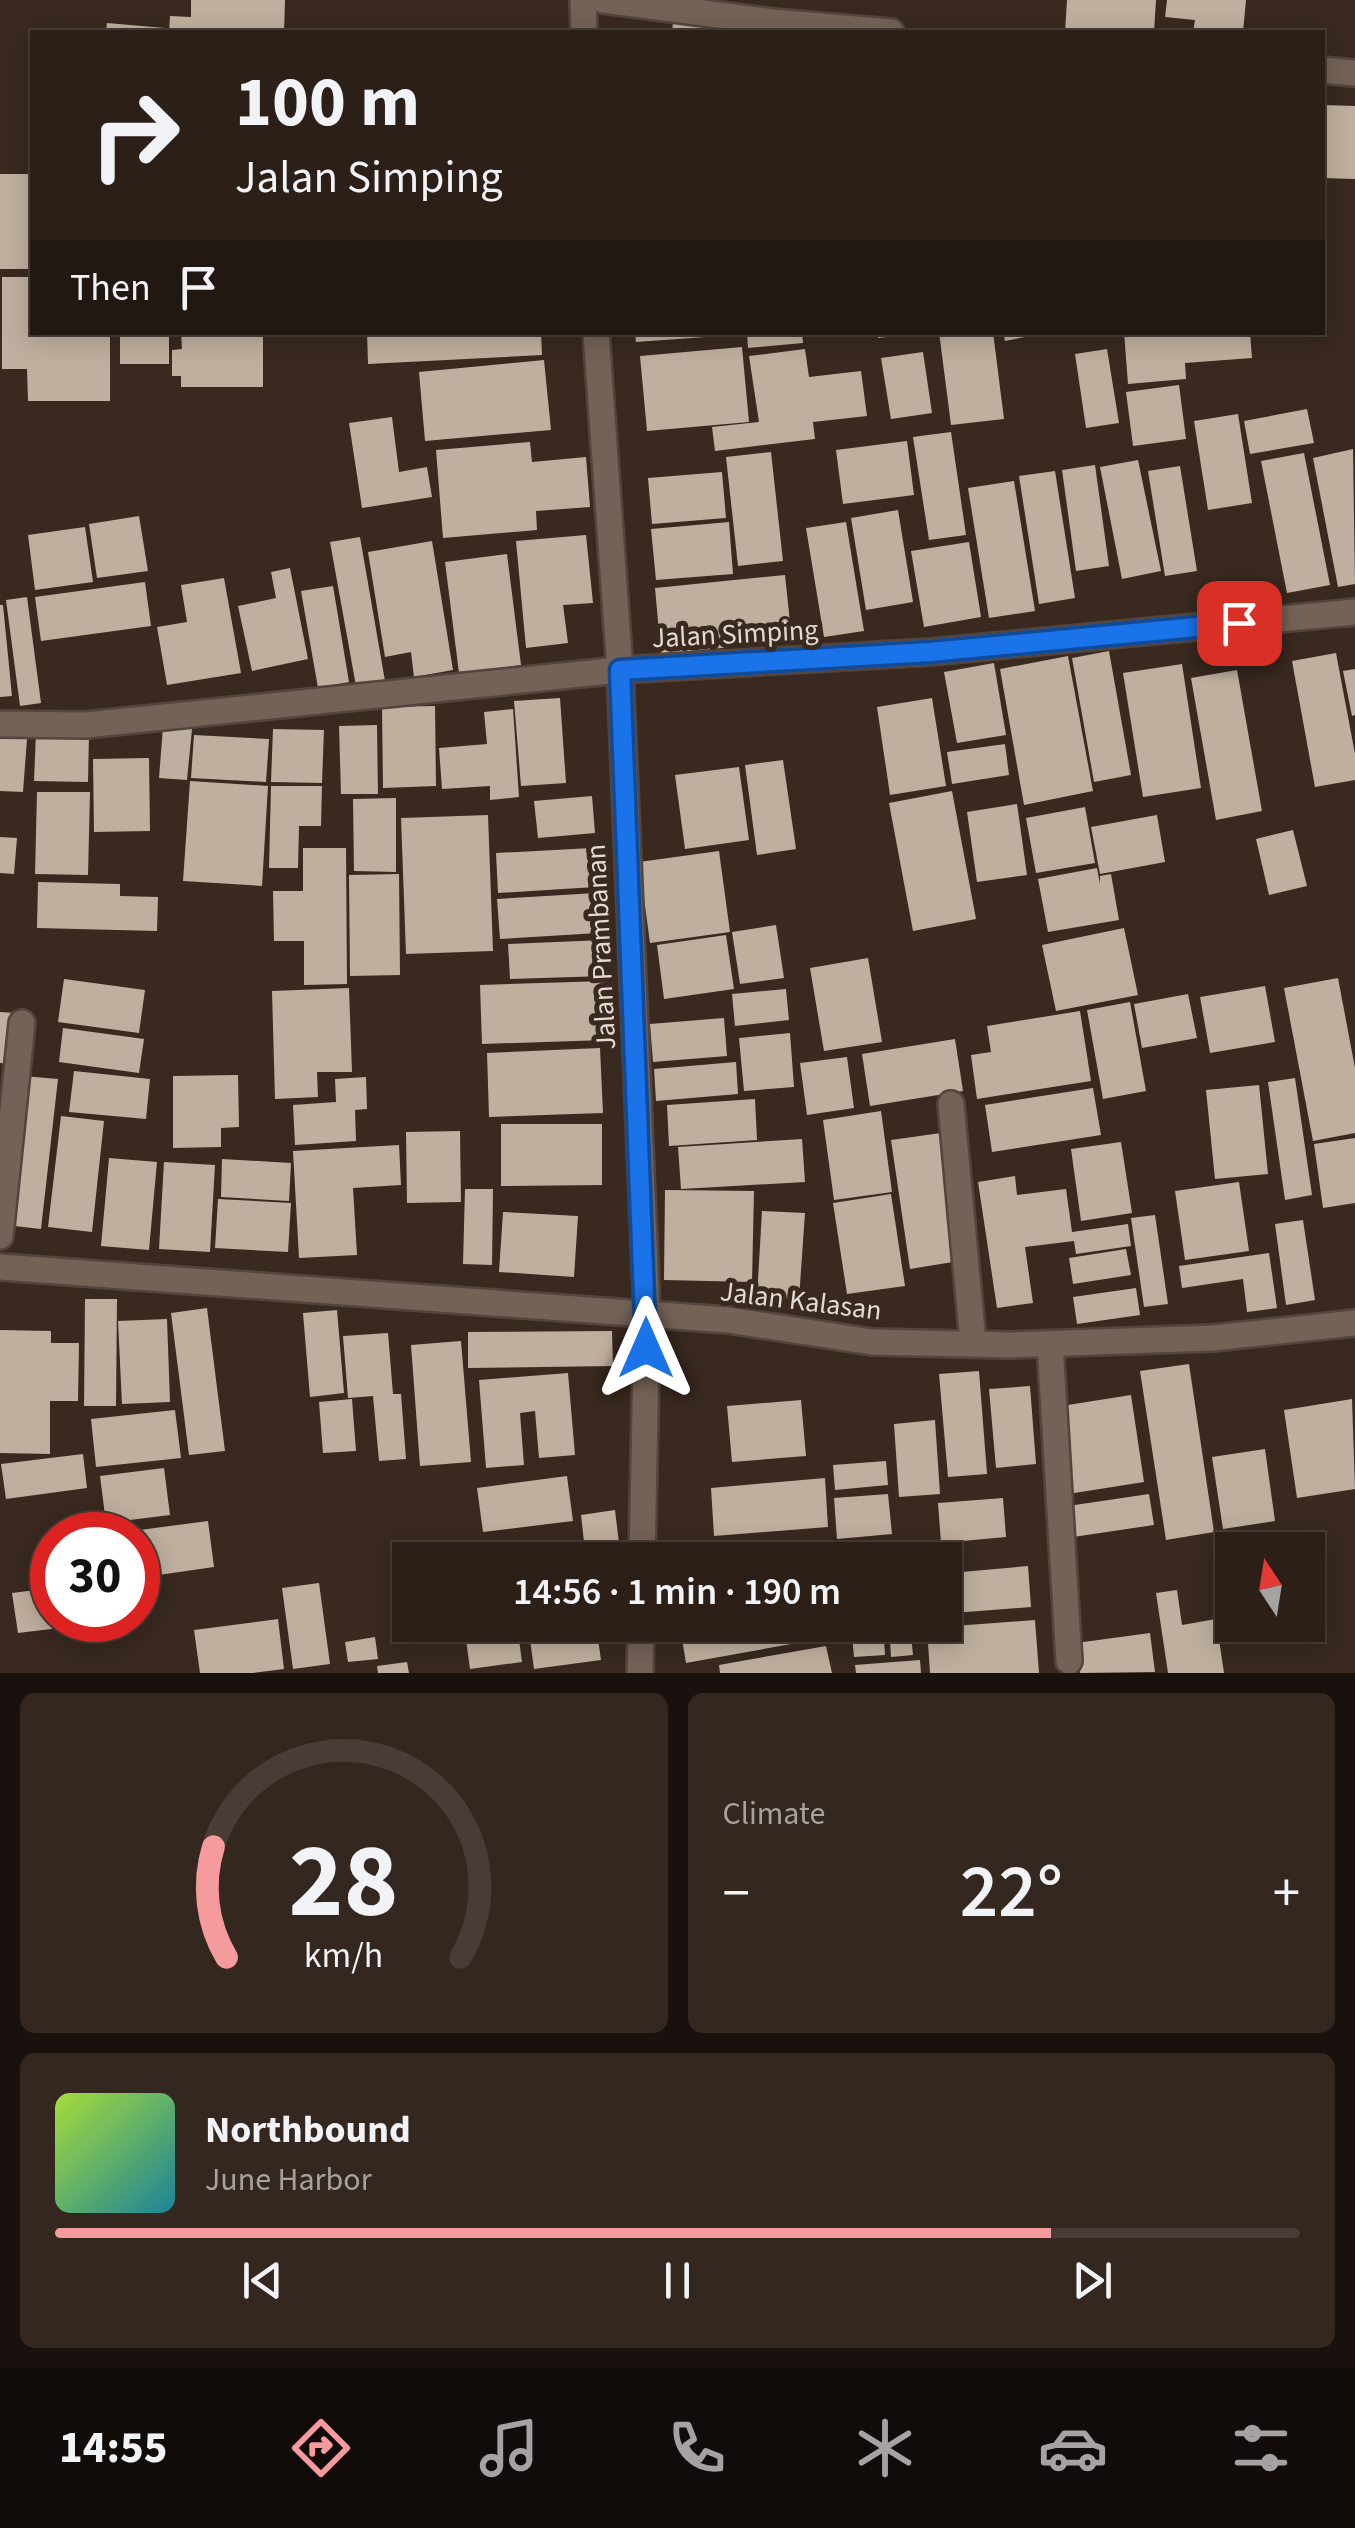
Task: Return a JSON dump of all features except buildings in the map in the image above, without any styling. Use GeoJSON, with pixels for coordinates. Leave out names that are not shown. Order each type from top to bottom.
{"type":"FeatureCollection","features":[{"type":"Feature","properties":{"kind":"street"},"geometry":{"type":"LineString","coordinates":[[583,0],[584,30]]}},
{"type":"Feature","properties":{"kind":"street"},"geometry":{"type":"LineString","coordinates":[[604,0],[774,11],[880,30]]}},
{"type":"Feature","properties":{"kind":"street"},"geometry":{"type":"LineString","coordinates":[[1325,70],[1355,74]]}},
{"type":"Feature","properties":{"kind":"street","name":"Jalan Prambanan"},"geometry":{"type":"LineString","coordinates":[[596,335],[620,670],[647,1313],[642,1542]]}},
{"type":"Feature","properties":{"kind":"street","name":"Jalan Simping"},"geometry":{"type":"LineString","coordinates":[[0,724],[86,725],[620,670],[930,652],[1355,612]]}},
{"type":"Feature","properties":{"kind":"street"},"geometry":{"type":"LineString","coordinates":[[0,1236],[22,1023]]}},
{"type":"Feature","properties":{"kind":"street"},"geometry":{"type":"LineString","coordinates":[[951,1104],[972,1342]]}},
{"type":"Feature","properties":{"kind":"street","name":"Jalan Kalasan"},"geometry":{"type":"LineString","coordinates":[[0,1267],[647,1313],[728,1320],[872,1342],[1050,1344],[1213,1338],[1355,1322]]}},
{"type":"Feature","properties":{"kind":"street"},"geometry":{"type":"LineString","coordinates":[[1050,1344],[1069,1660]]}},
{"type":"Feature","properties":{"kind":"street"},"geometry":{"type":"LineString","coordinates":[[640,1673],[641,1642]]}},
{"type":"Feature","properties":{"kind":"route"},"geometry":{"type":"LineString","coordinates":[[646,1348],[620,670],[930,652],[1239,623]]}}]}
